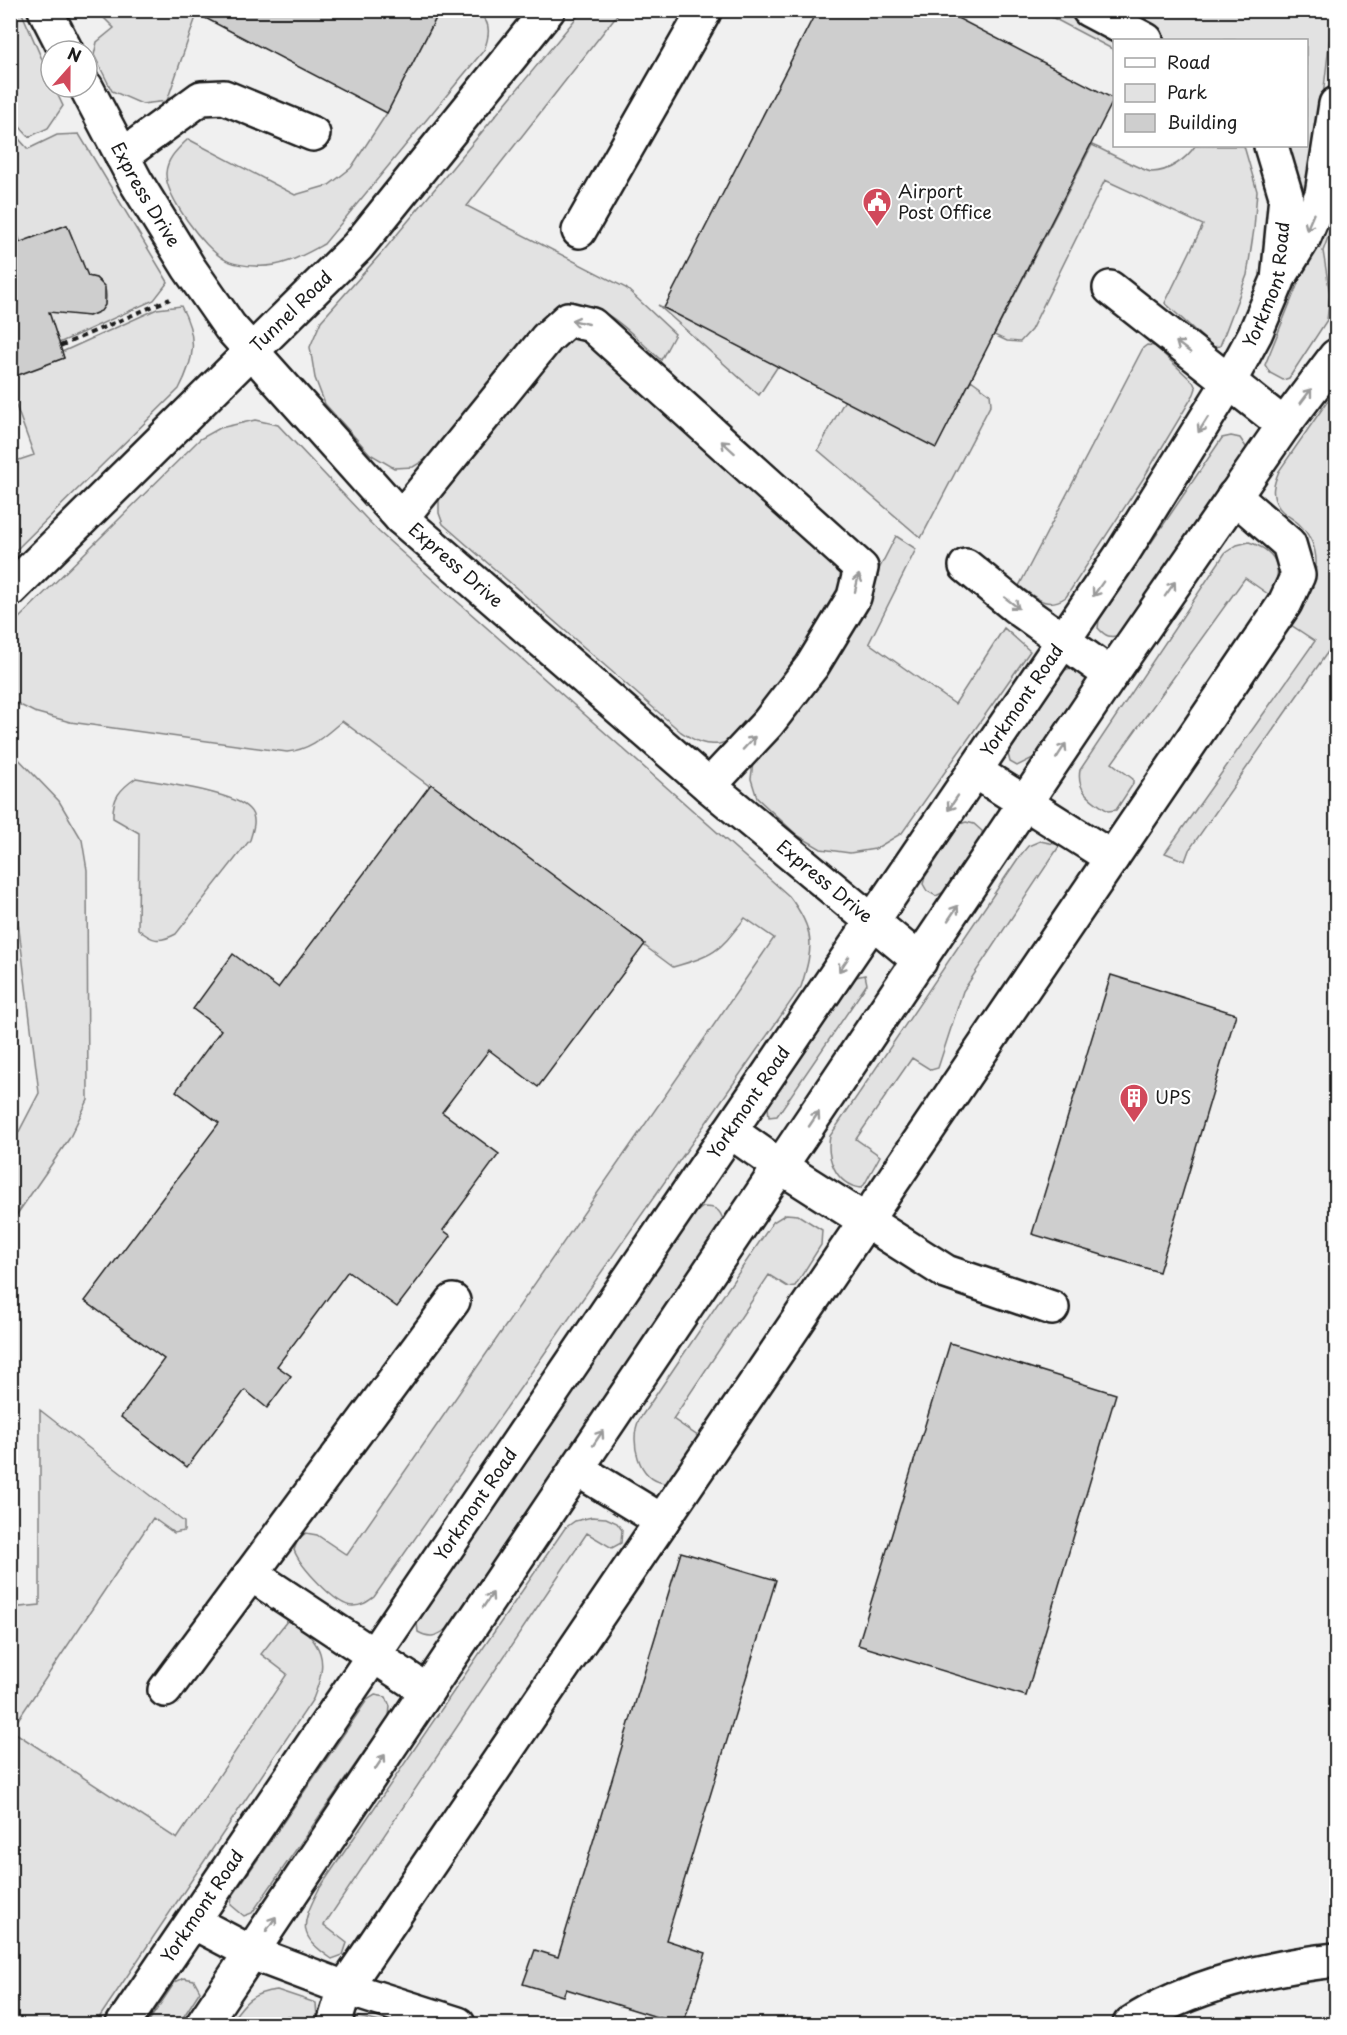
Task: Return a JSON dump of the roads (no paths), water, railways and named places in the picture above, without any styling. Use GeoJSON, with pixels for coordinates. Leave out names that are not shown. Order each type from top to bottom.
{"type":"FeatureCollection","features":[{"type":"Feature","properties":{"kind":"street"},"geometry":{"type":"LineString","coordinates":[[45,10],[60,39]]}},
{"type":"Feature","properties":{"kind":"street","name":"Tunnel Road"},"geometry":{"type":"LineString","coordinates":[[10,590],[250,350],[358,246],[548,10]]}},
{"type":"Feature","properties":{"kind":"street"},"geometry":{"type":"LineString","coordinates":[[579,231],[704,12],[702,10]]}},
{"type":"Feature","properties":{"kind":"street"},"geometry":{"type":"LineString","coordinates":[[1089,10],[1144,39]]}},
{"type":"Feature","properties":{"kind":"street"},"geometry":{"type":"LineString","coordinates":[[122,156],[201,98],[224,98],[313,134]]}},
{"type":"Feature","properties":{"kind":"street","name":"Express Drive"},"geometry":{"type":"LineString","coordinates":[[92,99],[122,156],[201,285],[250,350],[401,518],[709,786],[920,961]]}},
{"type":"Feature","properties":{"kind":"street"},"geometry":{"type":"LineString","coordinates":[[1278,280],[1304,237],[1322,194],[1336,104]]}},
{"type":"Feature","properties":{"kind":"street","name":"Yorkmont Road"},"geometry":{"type":"LineString","coordinates":[[123,2025],[1122,554],[1229,382],[1255,334],[1278,280],[1286,196],[1271,147]]}},
{"type":"Feature","properties":{"kind":"street"},"geometry":{"type":"LineString","coordinates":[[1110,288],[1284,425]]}},
{"type":"Feature","properties":{"kind":"street"},"geometry":{"type":"LineString","coordinates":[[401,518],[547,338],[568,319],[592,325],[861,568],[854,597],[812,666],[768,723],[709,786]]}},
{"type":"Feature","properties":{"kind":"street"},"geometry":{"type":"LineString","coordinates":[[203,2025],[1111,675],[1284,425],[1333,361]]}},
{"type":"Feature","properties":{"kind":"street"},"geometry":{"type":"LineString","coordinates":[[334,2025],[345,1988],[1285,603],[1298,575],[1289,544],[1234,496]]}},
{"type":"Feature","properties":{"kind":"street"},"geometry":{"type":"LineString","coordinates":[[966,566],[1111,675]]}},
{"type":"Feature","properties":{"kind":"street"},"geometry":{"type":"LineString","coordinates":[[975,771],[1112,858]]}},
{"type":"Feature","properties":{"kind":"street"},"geometry":{"type":"LineString","coordinates":[[730,1131],[865,1222],[946,1272],[1052,1308]]}},
{"type":"Feature","properties":{"kind":"street"},"geometry":{"type":"LineString","coordinates":[[165,1690],[453,1301]]}},
{"type":"Feature","properties":{"kind":"street"},"geometry":{"type":"LineString","coordinates":[[577,1469],[662,1521]]}},
{"type":"Feature","properties":{"kind":"street"},"geometry":{"type":"LineString","coordinates":[[251,1574],[427,1691]]}},
{"type":"Feature","properties":{"kind":"street"},"geometry":{"type":"LineString","coordinates":[[193,1922],[252,1953],[345,1988],[458,2025]]}},
{"type":"Feature","properties":{"kind":"street"},"geometry":{"type":"LineString","coordinates":[[1130,2025],[1210,1987],[1292,1965],[1336,1959]]}},
{"type":"Feature","properties":{"kind":"place","name":"Airport Post Office"},"geometry":{"type":"Point","coordinates":[877,228]}},
{"type":"Feature","properties":{"kind":"place","name":"UPS"},"geometry":{"type":"Point","coordinates":[1134,1124]}}]}
